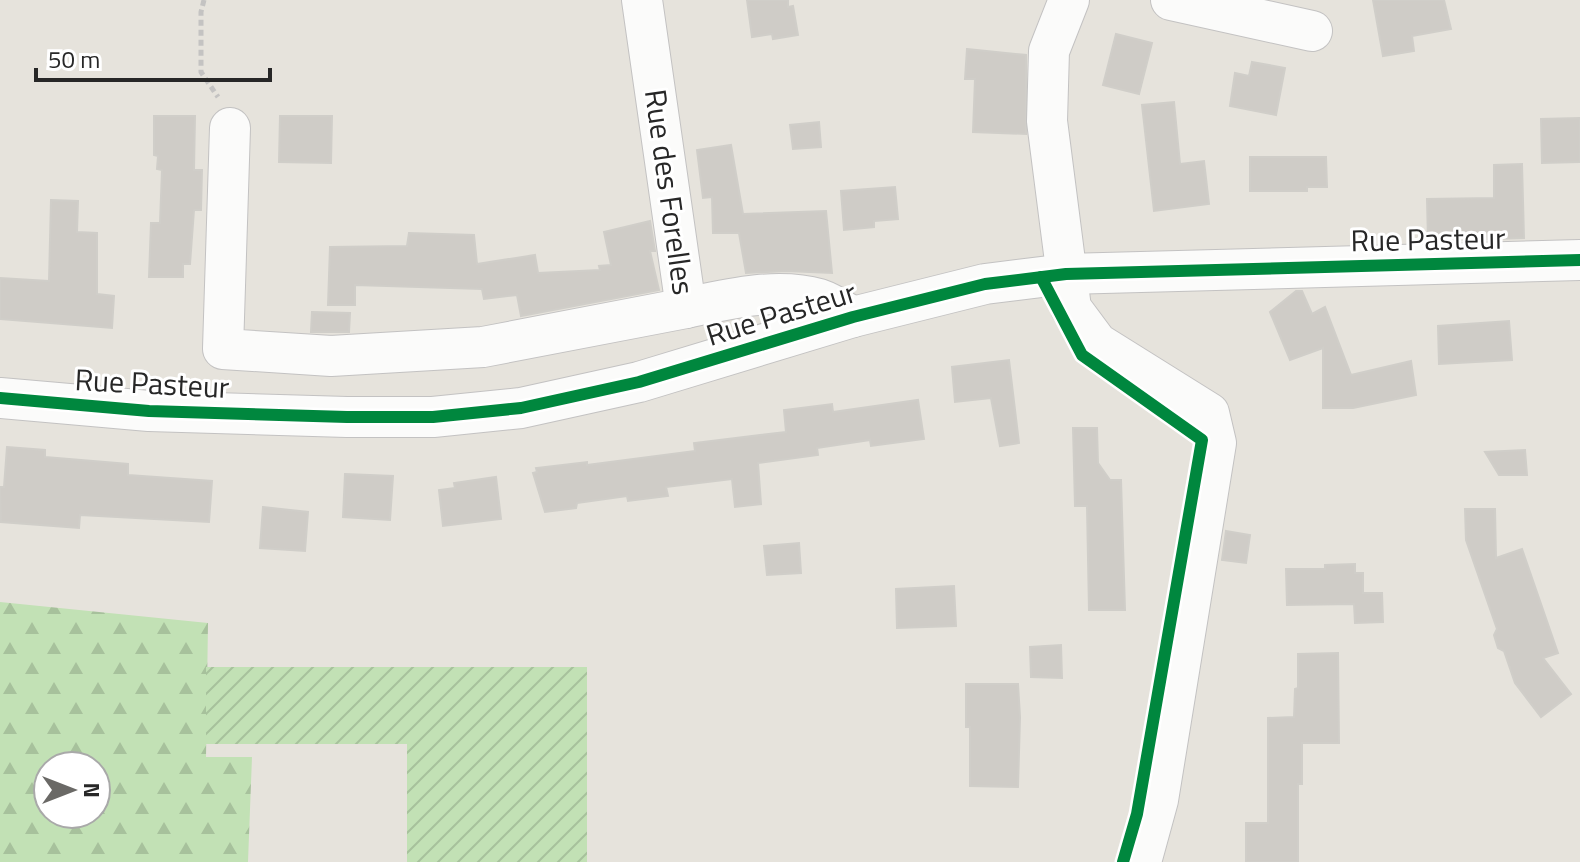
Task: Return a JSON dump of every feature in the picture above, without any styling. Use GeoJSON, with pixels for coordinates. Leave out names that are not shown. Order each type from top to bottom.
{"type":"FeatureCollection","features":[{"type":"Feature","properties":{"kind":"street","name":"Rue des Forelles"},"geometry":{"type":"LineString","coordinates":[[642,0],[686,308],[786,293],[821,300],[853,317]]}},
{"type":"Feature","properties":{"kind":"street"},"geometry":{"type":"LineString","coordinates":[[1069,0],[1049,51],[1047,121],[1071,308],[1097,343],[1209,413],[1216,443],[1158,800],[1141,862]]}},
{"type":"Feature","properties":{"kind":"street"},"geometry":{"type":"LineString","coordinates":[[1171,0],[1312,31]]}},
{"type":"Feature","properties":{"kind":"street"},"geometry":{"type":"LineString","coordinates":[[230,128],[223,349],[331,356],[483,347],[686,308]]}},
{"type":"Feature","properties":{"kind":"street","name":"Rue Pasteur"},"geometry":{"type":"LineString","coordinates":[[0,398],[149,411],[433,417],[521,408],[639,382],[853,317],[985,284],[1066,274],[1580,260]]}},
{"type":"Feature","properties":{"kind":"path"},"geometry":{"type":"LineString","coordinates":[[204,0],[201,12],[201,72],[222,101],[230,128]]}},
{"type":"Feature","properties":{"kind":"green space"},"geometry":{"type":"Polygon","coordinates":[[[0,602],[208,623],[206,757],[252,757],[248,862],[0,862],[0,602]]]}},
{"type":"Feature","properties":{"kind":"green space"},"geometry":{"type":"Polygon","coordinates":[[[206,667],[587,667],[587,862],[407,862],[407,744],[206,744],[206,667]]]}},
{"type":"Feature","properties":{"kind":"building"},"geometry":{"type":"Polygon","coordinates":[[[747,0],[788,0],[788,7],[793,6],[798,35],[773,39],[772,34],[752,37],[747,0]]]}},
{"type":"Feature","properties":{"kind":"building"},"geometry":{"type":"Polygon","coordinates":[[[1373,0],[1444,0],[1451,29],[1412,36],[1414,51],[1383,56],[1373,0]]]}},
{"type":"Feature","properties":{"kind":"building"},"geometry":{"type":"Polygon","coordinates":[[[1116,34],[1152,43],[1139,94],[1103,85],[1116,34]]]}},
{"type":"Feature","properties":{"kind":"building"},"geometry":{"type":"Polygon","coordinates":[[[967,49],[1026,55],[1026,134],[973,132],[975,79],[965,79],[967,49]]]}},
{"type":"Feature","properties":{"kind":"building"},"geometry":{"type":"Polygon","coordinates":[[[1252,62],[1285,68],[1276,115],[1230,106],[1235,73],[1249,76],[1252,62]]]}},
{"type":"Feature","properties":{"kind":"building"},"geometry":{"type":"Polygon","coordinates":[[[1174,102],[1180,164],[1204,161],[1209,204],[1154,211],[1142,105],[1174,102]]]}},
{"type":"Feature","properties":{"kind":"building"},"geometry":{"type":"Polygon","coordinates":[[[154,116],[195,116],[194,170],[202,170],[201,210],[194,210],[190,264],[183,264],[183,277],[149,277],[151,223],[160,223],[162,170],[157,169],[158,156],[154,155],[154,116]]]}},
{"type":"Feature","properties":{"kind":"building"},"geometry":{"type":"Polygon","coordinates":[[[280,116],[332,116],[331,163],[279,162],[280,116]]]}},
{"type":"Feature","properties":{"kind":"building"},"geometry":{"type":"Polygon","coordinates":[[[1580,118],[1580,162],[1542,163],[1541,119],[1580,118]]]}},
{"type":"Feature","properties":{"kind":"building"},"geometry":{"type":"Polygon","coordinates":[[[819,122],[821,147],[793,149],[790,125],[819,122]]]}},
{"type":"Feature","properties":{"kind":"building"},"geometry":{"type":"Polygon","coordinates":[[[731,145],[743,214],[826,211],[832,273],[746,273],[739,233],[713,233],[712,197],[703,198],[697,150],[731,145]]]}},
{"type":"Feature","properties":{"kind":"building"},"geometry":{"type":"Polygon","coordinates":[[[1250,157],[1326,157],[1327,187],[1307,187],[1307,191],[1250,191],[1250,157]]]}},
{"type":"Feature","properties":{"kind":"building"},"geometry":{"type":"Polygon","coordinates":[[[1522,164],[1524,238],[1428,241],[1427,199],[1494,198],[1494,165],[1522,164]]]}},
{"type":"Feature","properties":{"kind":"building"},"geometry":{"type":"Polygon","coordinates":[[[895,187],[898,219],[874,221],[874,227],[844,230],[841,191],[895,187]]]}},
{"type":"Feature","properties":{"kind":"building"},"geometry":{"type":"Polygon","coordinates":[[[51,200],[78,201],[77,232],[97,233],[97,294],[114,296],[112,328],[0,319],[0,278],[49,281],[51,200]]]}},
{"type":"Feature","properties":{"kind":"building"},"geometry":{"type":"Polygon","coordinates":[[[650,221],[655,251],[650,251],[659,290],[521,316],[517,295],[484,299],[482,289],[355,285],[355,305],[328,305],[330,247],[407,246],[409,233],[474,235],[477,264],[535,255],[538,273],[600,270],[599,266],[611,265],[604,232],[650,221]]]}},
{"type":"Feature","properties":{"kind":"building"},"geometry":{"type":"Polygon","coordinates":[[[1296,291],[1302,291],[1312,314],[1325,307],[1351,375],[1411,361],[1416,395],[1353,408],[1323,408],[1323,348],[1290,360],[1270,312],[1296,291]]]}},
{"type":"Feature","properties":{"kind":"building"},"geometry":{"type":"Polygon","coordinates":[[[312,312],[350,313],[349,332],[311,332],[312,312]]]}},
{"type":"Feature","properties":{"kind":"building"},"geometry":{"type":"Polygon","coordinates":[[[1509,321],[1512,360],[1439,364],[1438,326],[1509,321]]]}},
{"type":"Feature","properties":{"kind":"building"},"geometry":{"type":"Polygon","coordinates":[[[1009,360],[1019,443],[1000,446],[991,398],[955,402],[952,367],[1009,360]]]}},
{"type":"Feature","properties":{"kind":"building"},"geometry":{"type":"Polygon","coordinates":[[[918,400],[924,439],[871,446],[870,440],[817,448],[818,455],[758,463],[761,504],[735,507],[732,479],[666,487],[668,496],[628,501],[627,496],[577,503],[576,508],[545,512],[533,473],[537,472],[536,468],[587,462],[587,465],[695,451],[694,443],[786,432],[784,410],[832,404],[833,412],[918,400]]]}},
{"type":"Feature","properties":{"kind":"building"},"geometry":{"type":"Polygon","coordinates":[[[1073,428],[1097,428],[1098,463],[1110,480],[1121,480],[1125,610],[1089,610],[1087,506],[1075,506],[1073,428]]]}},
{"type":"Feature","properties":{"kind":"building"},"geometry":{"type":"Polygon","coordinates":[[[7,447],[45,450],[45,457],[128,464],[128,475],[212,481],[209,522],[80,515],[79,528],[1,522],[0,487],[4,487],[7,447]]]}},
{"type":"Feature","properties":{"kind":"building"},"geometry":{"type":"Polygon","coordinates":[[[1525,450],[1527,475],[1499,475],[1485,452],[1525,450]]]}},
{"type":"Feature","properties":{"kind":"building"},"geometry":{"type":"Polygon","coordinates":[[[345,474],[393,476],[390,520],[343,517],[345,474]]]}},
{"type":"Feature","properties":{"kind":"building"},"geometry":{"type":"Polygon","coordinates":[[[496,477],[501,519],[443,526],[439,490],[455,488],[454,483],[496,477]]]}},
{"type":"Feature","properties":{"kind":"building"},"geometry":{"type":"Polygon","coordinates":[[[263,507],[308,512],[305,551],[260,548],[263,507]]]}},
{"type":"Feature","properties":{"kind":"building"},"geometry":{"type":"Polygon","coordinates":[[[1465,509],[1495,509],[1496,558],[1522,549],[1558,653],[1543,658],[1571,694],[1541,717],[1515,683],[1504,651],[1498,648],[1494,635],[1497,629],[1466,540],[1465,509]]]}},
{"type":"Feature","properties":{"kind":"building"},"geometry":{"type":"Polygon","coordinates":[[[1226,531],[1250,535],[1246,563],[1222,560],[1226,531]]]}},
{"type":"Feature","properties":{"kind":"building"},"geometry":{"type":"Polygon","coordinates":[[[799,543],[801,573],[767,575],[764,546],[799,543]]]}},
{"type":"Feature","properties":{"kind":"building"},"geometry":{"type":"Polygon","coordinates":[[[1355,564],[1355,573],[1363,573],[1363,593],[1382,593],[1383,622],[1355,623],[1354,604],[1287,605],[1286,569],[1325,569],[1325,565],[1355,564]]]}},
{"type":"Feature","properties":{"kind":"building"},"geometry":{"type":"Polygon","coordinates":[[[954,586],[956,626],[897,628],[896,589],[954,586]]]}},
{"type":"Feature","properties":{"kind":"building"},"geometry":{"type":"Polygon","coordinates":[[[1061,645],[1062,678],[1031,677],[1030,647],[1061,645]]]}},
{"type":"Feature","properties":{"kind":"building"},"geometry":{"type":"Polygon","coordinates":[[[1338,653],[1339,743],[1302,743],[1302,784],[1298,784],[1298,862],[1246,862],[1246,823],[1268,823],[1268,718],[1294,717],[1298,654],[1338,653]]]}},
{"type":"Feature","properties":{"kind":"building"},"geometry":{"type":"Polygon","coordinates":[[[966,684],[1018,684],[1018,787],[970,786],[966,684]]]}},
{"type":"Feature","properties":{"kind":"cycle path"},"geometry":{"type":"LineString","coordinates":[[0,398],[149,411],[433,417],[521,408],[639,382],[853,317],[985,284],[1066,274],[1580,260]]}},
{"type":"Feature","properties":{"kind":"cycle path"},"geometry":{"type":"LineString","coordinates":[[1041,277],[1082,355],[1202,440],[1137,814],[1123,862]]}}]}
